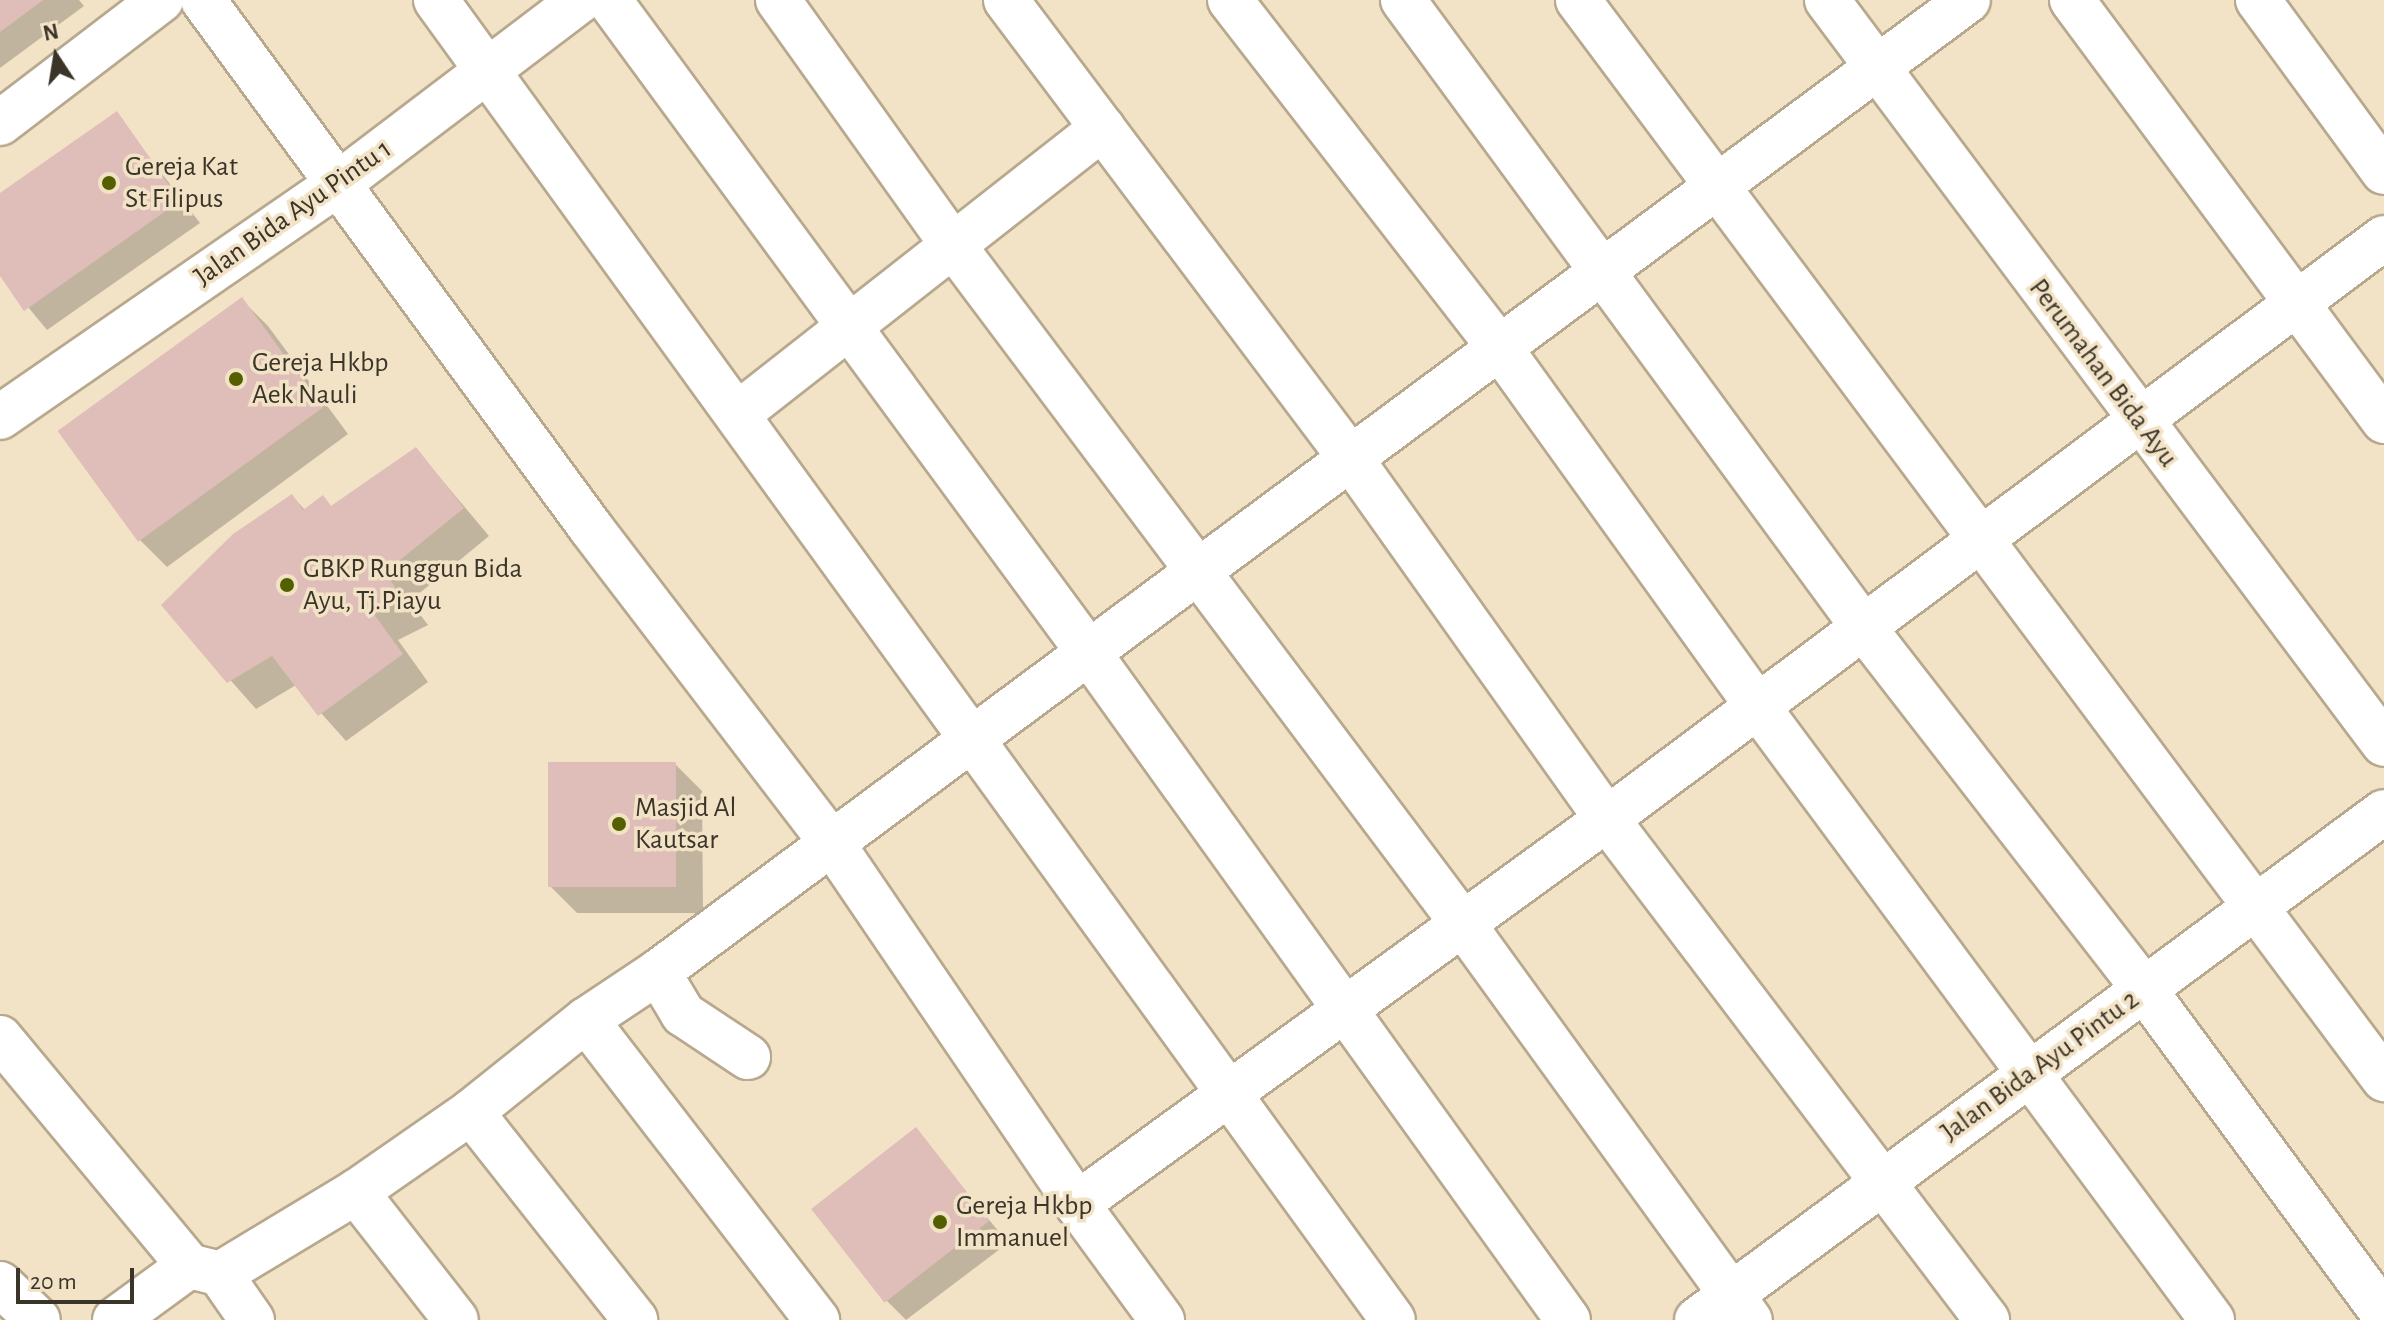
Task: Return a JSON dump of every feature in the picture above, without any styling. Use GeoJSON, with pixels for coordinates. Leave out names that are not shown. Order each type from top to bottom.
{"type":"FeatureCollection","features":[{"type":"Feature","properties":{"kind":"street"},"geometry":{"type":"LineString","coordinates":[[0,123],[161,0]]}},
{"type":"Feature","properties":{"kind":"street"},"geometry":{"type":"LineString","coordinates":[[203,0],[832,843],[1077,1204],[1162,1320]]}},
{"type":"Feature","properties":{"kind":"street"},"geometry":{"type":"LineString","coordinates":[[436,0],[739,413],[1393,1320]]}},
{"type":"Feature","properties":{"kind":"street","name":"Jalan Bida Ayu Pintu 1"},"geometry":{"type":"LineString","coordinates":[[0,417],[338,184],[580,0]]}},
{"type":"Feature","properties":{"kind":"street"},"geometry":{"type":"LineString","coordinates":[[609,0],[847,328],[1089,653],[1568,1320]]}},
{"type":"Feature","properties":{"kind":"street"},"geometry":{"type":"LineString","coordinates":[[778,0],[953,245],[1463,924],[1726,1312]]}},
{"type":"Feature","properties":{"kind":"street"},"geometry":{"type":"LineString","coordinates":[[1006,0],[1351,459],[1607,819],[1987,1320]]}},
{"type":"Feature","properties":{"kind":"street"},"geometry":{"type":"LineString","coordinates":[[1403,0],[1605,271],[1864,628],[2144,989],[2384,1315]]}},
{"type":"Feature","properties":{"kind":"street"},"geometry":{"type":"LineString","coordinates":[[1578,0],[1979,542],[2384,1079]]}},
{"type":"Feature","properties":{"kind":"street","name":"Perumahan Bida Ayu"},"geometry":{"type":"LineString","coordinates":[[1827,0],[2139,423],[2384,744]]}},
{"type":"Feature","properties":{"kind":"street"},"geometry":{"type":"LineString","coordinates":[[115,1320],[204,1270],[356,1192],[471,1112],[586,1020],[658,972],[1968,0]]}},
{"type":"Feature","properties":{"kind":"street"},"geometry":{"type":"LineString","coordinates":[[2072,0],[2296,308],[2384,421]]}},
{"type":"Feature","properties":{"kind":"street"},"geometry":{"type":"LineString","coordinates":[[2258,0],[2384,172]]}},
{"type":"Feature","properties":{"kind":"street"},"geometry":{"type":"LineString","coordinates":[[1248,6],[1500,348],[1758,707],[2212,1320]]}},
{"type":"Feature","properties":{"kind":"street"},"geometry":{"type":"LineString","coordinates":[[739,413],[1103,128]]}},
{"type":"Feature","properties":{"kind":"street"},"geometry":{"type":"LineString","coordinates":[[1077,1204],[1607,819],[2296,308],[2384,238]]}},
{"type":"Feature","properties":{"kind":"street","name":"Jalan Bida Ayu Pintu 2"},"geometry":{"type":"LineString","coordinates":[[1726,1312],[1882,1182],[2384,812]]}},
{"type":"Feature","properties":{"kind":"street"},"geometry":{"type":"LineString","coordinates":[[658,972],[683,1014],[748,1057]]}},
{"type":"Feature","properties":{"kind":"street"},"geometry":{"type":"LineString","coordinates":[[586,1020],[817,1320]]}},
{"type":"Feature","properties":{"kind":"street"},"geometry":{"type":"LineString","coordinates":[[0,1038],[204,1270],[252,1320]]}},
{"type":"Feature","properties":{"kind":"street"},"geometry":{"type":"LineString","coordinates":[[471,1112],[635,1320]]}},
{"type":"Feature","properties":{"kind":"street"},"geometry":{"type":"LineString","coordinates":[[356,1192],[456,1320]]}},
{"type":"Feature","properties":{"kind":"street"},"geometry":{"type":"LineString","coordinates":[[0,1284],[38,1320]]}},
{"type":"Feature","properties":{"kind":"building"},"geometry":{"type":"Polygon","coordinates":[[[0,0],[43,0],[0,32],[0,0]]]}},
{"type":"Feature","properties":{"kind":"building"},"geometry":{"type":"Polygon","coordinates":[[[117,111],[180,201],[24,311],[0,276],[0,193],[117,111]]]}},
{"type":"Feature","properties":{"kind":"building"},"geometry":{"type":"Polygon","coordinates":[[[242,297],[323,408],[138,542],[58,431],[242,297]]]}},
{"type":"Feature","properties":{"kind":"building","name":"GBKP Runggun Bida Ayu, Tj.Piayu"},"geometry":{"type":"Polygon","coordinates":[[[416,447],[464,508],[384,573],[403,597],[373,613],[403,654],[318,716],[272,656],[227,683],[161,605],[233,534],[292,494],[303,510],[323,495],[331,506],[416,447]]]}},
{"type":"Feature","properties":{"kind":"building"},"geometry":{"type":"Polygon","coordinates":[[[548,762],[676,762],[676,887],[548,887],[548,762]]]}},
{"type":"Feature","properties":{"kind":"building"},"geometry":{"type":"Polygon","coordinates":[[[916,1127],[989,1221],[884,1303],[811,1209],[916,1127]]]}},
{"type":"Feature","properties":{"kind":"place","name":"Gereja Kat St Filipus"},"geometry":{"type":"Point","coordinates":[109,183]}},
{"type":"Feature","properties":{"kind":"place","name":"Gereja Hkbp Aek Nauli"},"geometry":{"type":"Point","coordinates":[236,379]}},
{"type":"Feature","properties":{"kind":"place","name":"GBKP Runggun Bida Ayu, Tj.Piayu"},"geometry":{"type":"Point","coordinates":[287,585]}},
{"type":"Feature","properties":{"kind":"place","name":"Masjid Al Kautsar"},"geometry":{"type":"Point","coordinates":[619,824]}},
{"type":"Feature","properties":{"kind":"place","name":"Gereja Hkbp Immanuel"},"geometry":{"type":"Point","coordinates":[940,1222]}}]}
